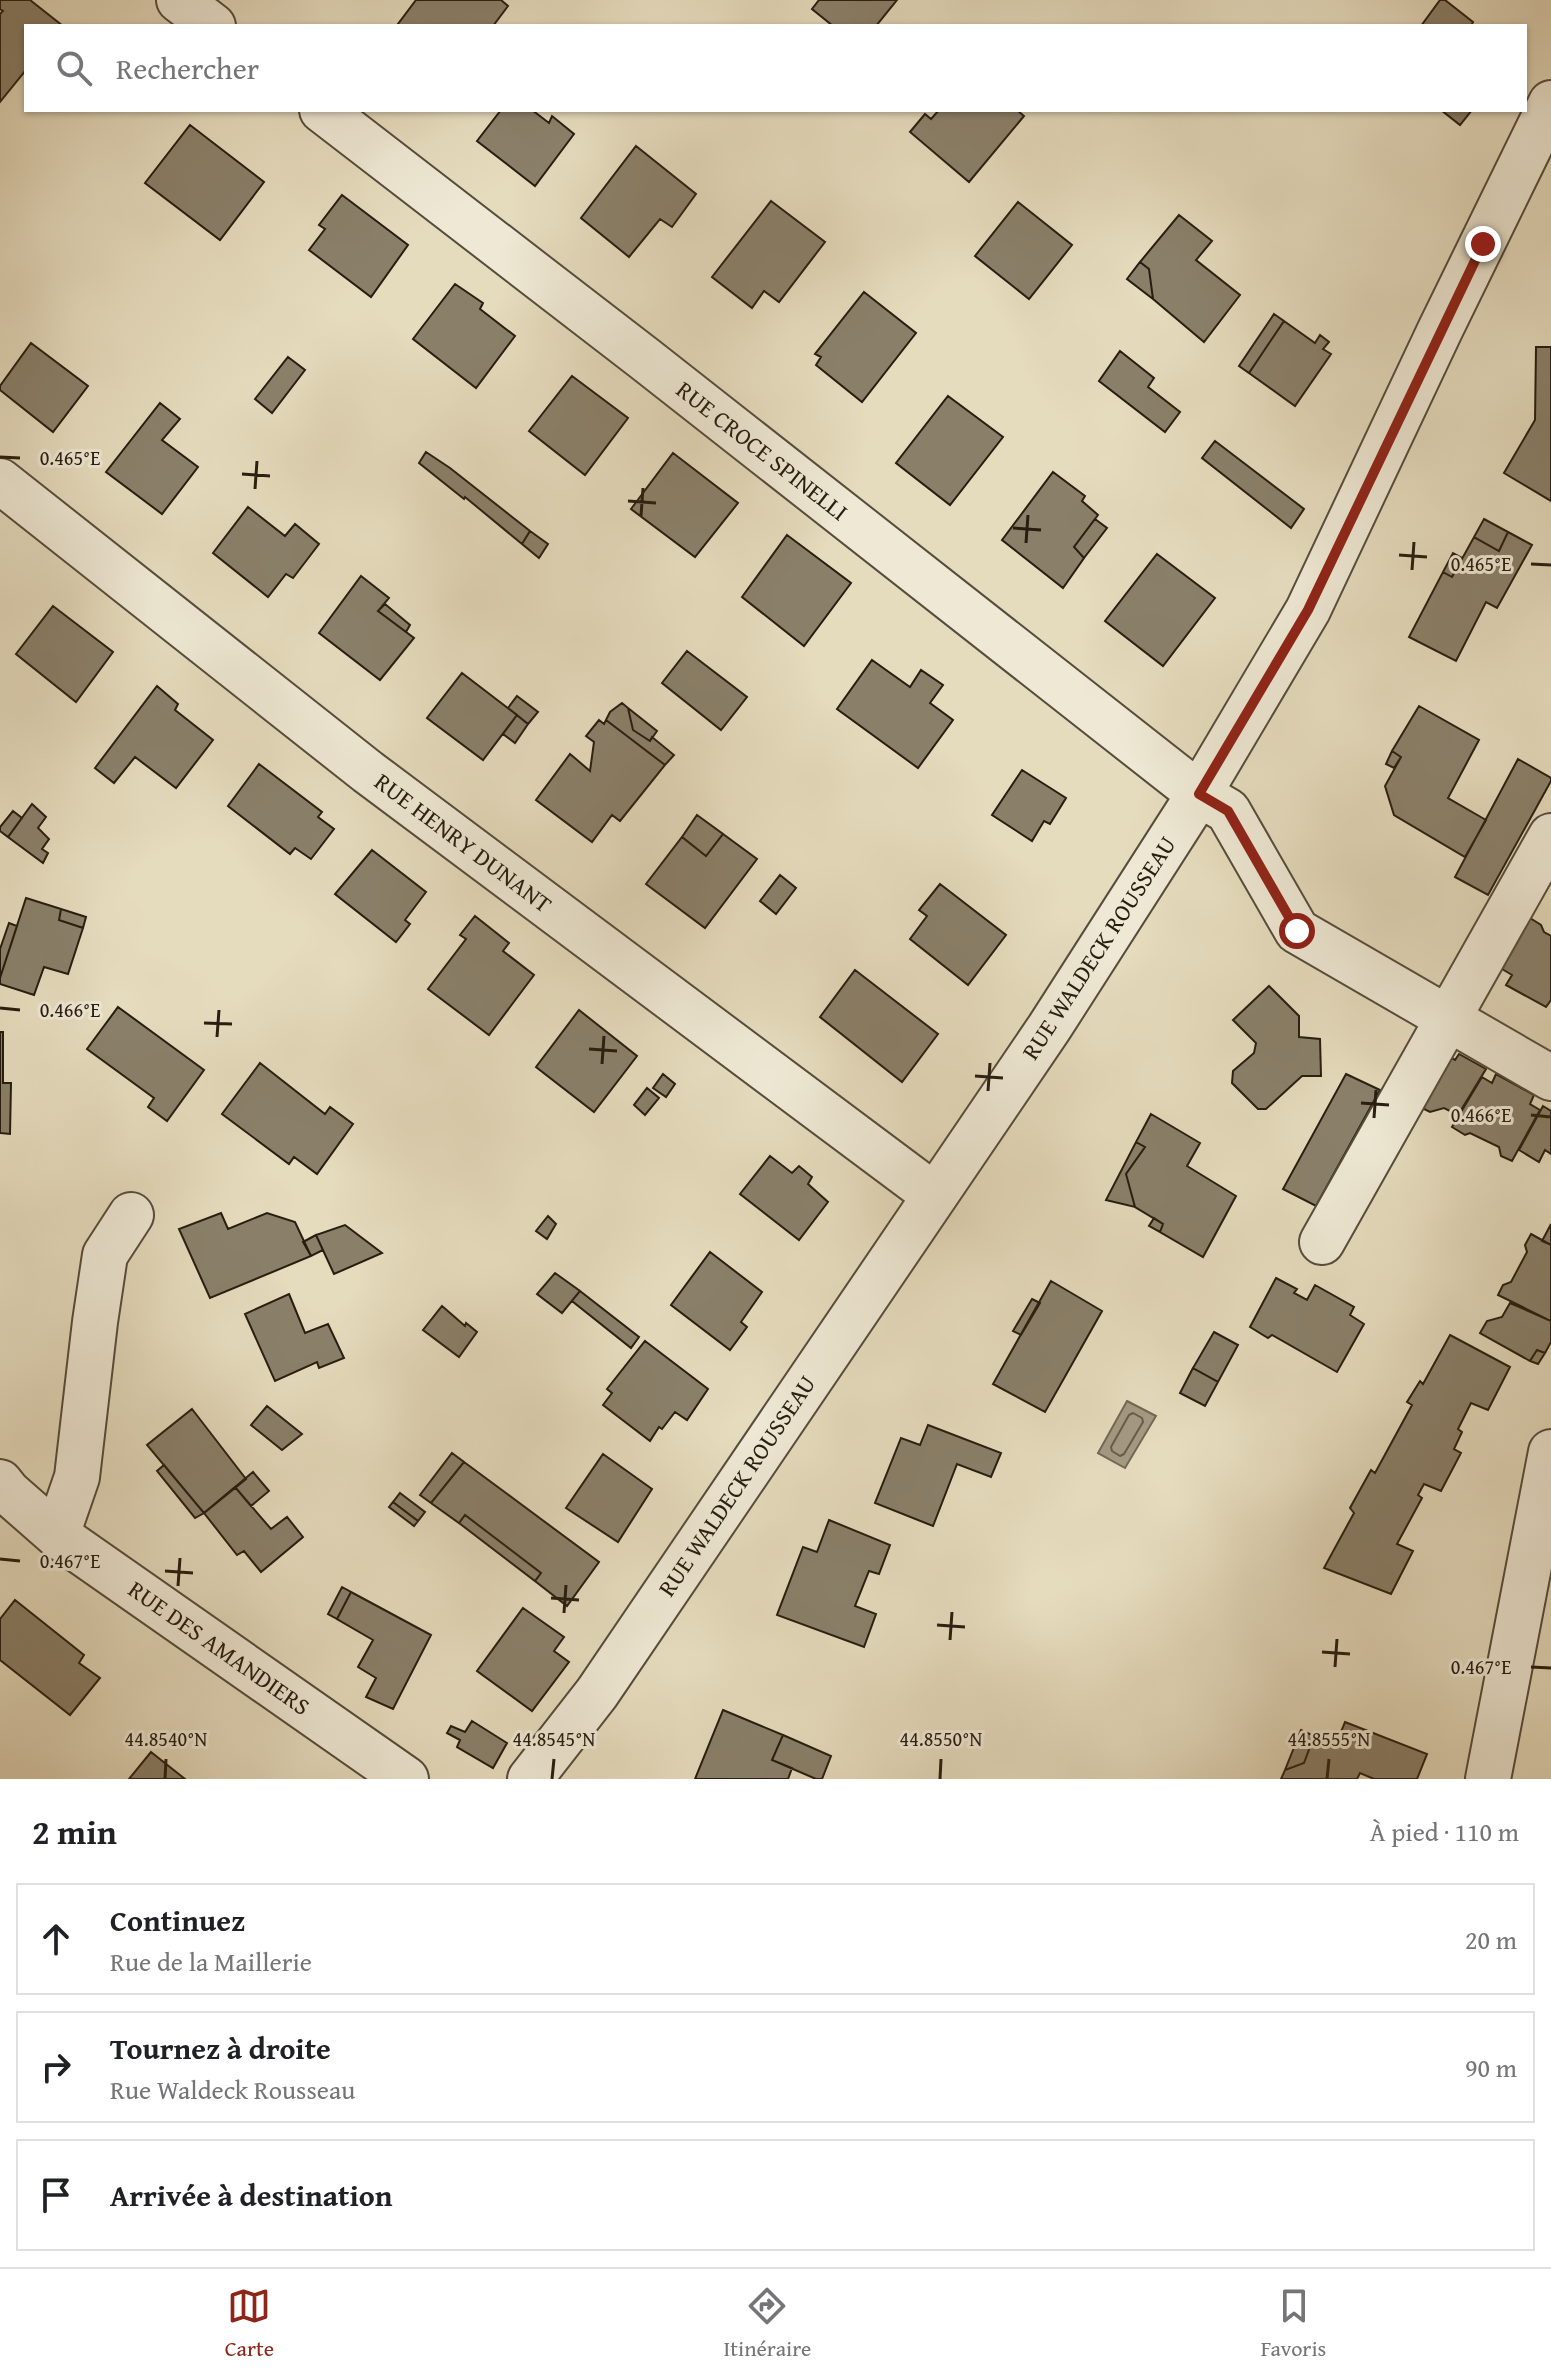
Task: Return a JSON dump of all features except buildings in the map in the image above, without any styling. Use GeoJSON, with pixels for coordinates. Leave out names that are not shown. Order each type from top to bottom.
{"type":"FeatureCollection","features":[{"type":"Feature","properties":{"kind":"street"},"geometry":{"type":"LineString","coordinates":[[179,0],[210,24]]}},
{"type":"Feature","properties":{"kind":"street","name":"RUE WALDECK ROUSSEAU"},"geometry":{"type":"LineString","coordinates":[[530,1779],[597,1693],[1049,1028],[1199,794],[1308,610],[1551,103]]}},
{"type":"Feature","properties":{"kind":"street","name":"RUE CROCE SPINELLI"},"geometry":{"type":"LineString","coordinates":[[325,112],[1199,794],[1228,811],[1297,931],[1551,1078]]}},
{"type":"Feature","properties":{"kind":"street","name":"RUE HENRY DUNANT"},"geometry":{"type":"LineString","coordinates":[[0,481],[368,772],[934,1195]]}},
{"type":"Feature","properties":{"kind":"street"},"geometry":{"type":"LineString","coordinates":[[1322,1242],[1551,836]]}},
{"type":"Feature","properties":{"kind":"street"},"geometry":{"type":"LineString","coordinates":[[57,1535],[77,1477],[105,1255],[131,1215]]}},
{"type":"Feature","properties":{"kind":"street"},"geometry":{"type":"LineString","coordinates":[[1488,1779],[1551,1452]]}},
{"type":"Feature","properties":{"kind":"street","name":"RUE DES AMANDIERS"},"geometry":{"type":"LineString","coordinates":[[0,1482],[57,1535],[406,1779]]}},
{"type":"Feature","properties":{"kind":"water"},"geometry":{"type":"Polygon","coordinates":[[[1127,1401],[1156,1416],[1125,1468],[1098,1453],[1127,1401]]]}},
{"type":"Feature","properties":{"kind":"route"},"geometry":{"type":"LineString","coordinates":[[1297,931],[1228,811],[1199,794],[1308,610],[1483,244]]}}]}
